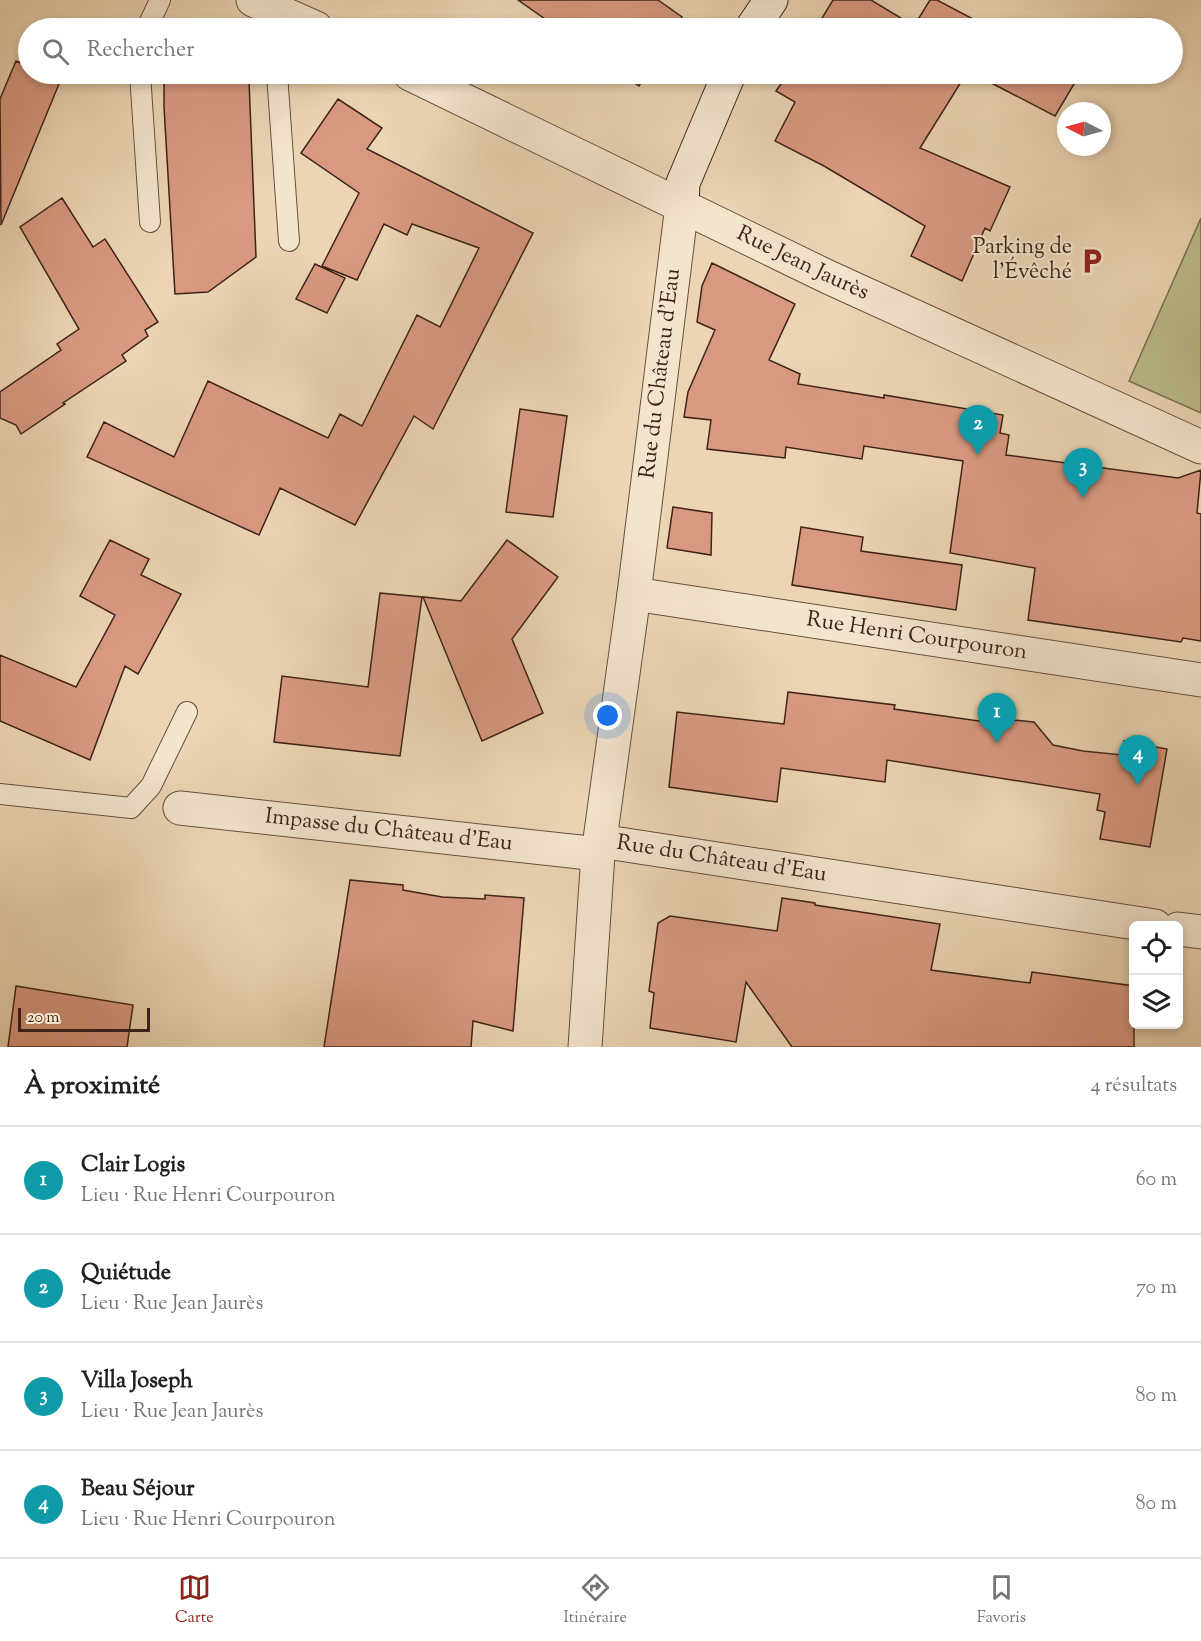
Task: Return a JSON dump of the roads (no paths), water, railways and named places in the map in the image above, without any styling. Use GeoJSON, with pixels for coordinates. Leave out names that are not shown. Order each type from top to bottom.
{"type":"FeatureCollection","features":[{"type":"Feature","properties":{"kind":"street"},"geometry":{"type":"LineString","coordinates":[[759,18],[771,0]]}},
{"type":"Feature","properties":{"kind":"street"},"geometry":{"type":"LineString","coordinates":[[266,12],[285,18]]}},
{"type":"Feature","properties":{"kind":"street","name":"Rue Jean Jaurès"},"geometry":{"type":"LineString","coordinates":[[431,84],[828,277],[1201,447]]}},
{"type":"Feature","properties":{"kind":"street","name":"Rue du Château d'Eau"},"geometry":{"type":"LineString","coordinates":[[725,84],[683,183],[633,594],[599,848],[1129,922]]}},
{"type":"Feature","properties":{"kind":"street","name":"Rue Henri Courpouron"},"geometry":{"type":"LineString","coordinates":[[633,594],[1201,680]]}},
{"type":"Feature","properties":{"kind":"street","name":"Impasse du Château d'Eau"},"geometry":{"type":"LineString","coordinates":[[180,808],[599,848]]}},
{"type":"Feature","properties":{"kind":"street"},"geometry":{"type":"LineString","coordinates":[[585,1047],[599,848]]}},
{"type":"Feature","properties":{"kind":"street"},"geometry":{"type":"LineString","coordinates":[[1183,930],[1201,932]]}},
{"type":"Feature","properties":{"kind":"lane"},"geometry":{"type":"LineString","coordinates":[[152,18],[160,0]]}},
{"type":"Feature","properties":{"kind":"lane"},"geometry":{"type":"LineString","coordinates":[[141,84],[150,222]]}},
{"type":"Feature","properties":{"kind":"lane"},"geometry":{"type":"LineString","coordinates":[[278,84],[289,241]]}},
{"type":"Feature","properties":{"kind":"lane"},"geometry":{"type":"LineString","coordinates":[[0,794],[131,808],[151,786],[187,712]]}},
{"type":"Feature","properties":{"kind":"place","name":"Parking de l'Évêché"},"geometry":{"type":"Point","coordinates":[1092,261]}},
{"type":"Feature","properties":{"kind":"place","name":"Quiétude"},"geometry":{"type":"Point","coordinates":[978,455]}},
{"type":"Feature","properties":{"kind":"place","name":"Villa Joseph"},"geometry":{"type":"Point","coordinates":[1083,498]}},
{"type":"Feature","properties":{"kind":"place","name":"Clair Logis"},"geometry":{"type":"Point","coordinates":[997,743]}},
{"type":"Feature","properties":{"kind":"place","name":"Beau Séjour"},"geometry":{"type":"Point","coordinates":[1138,785]}}]}
